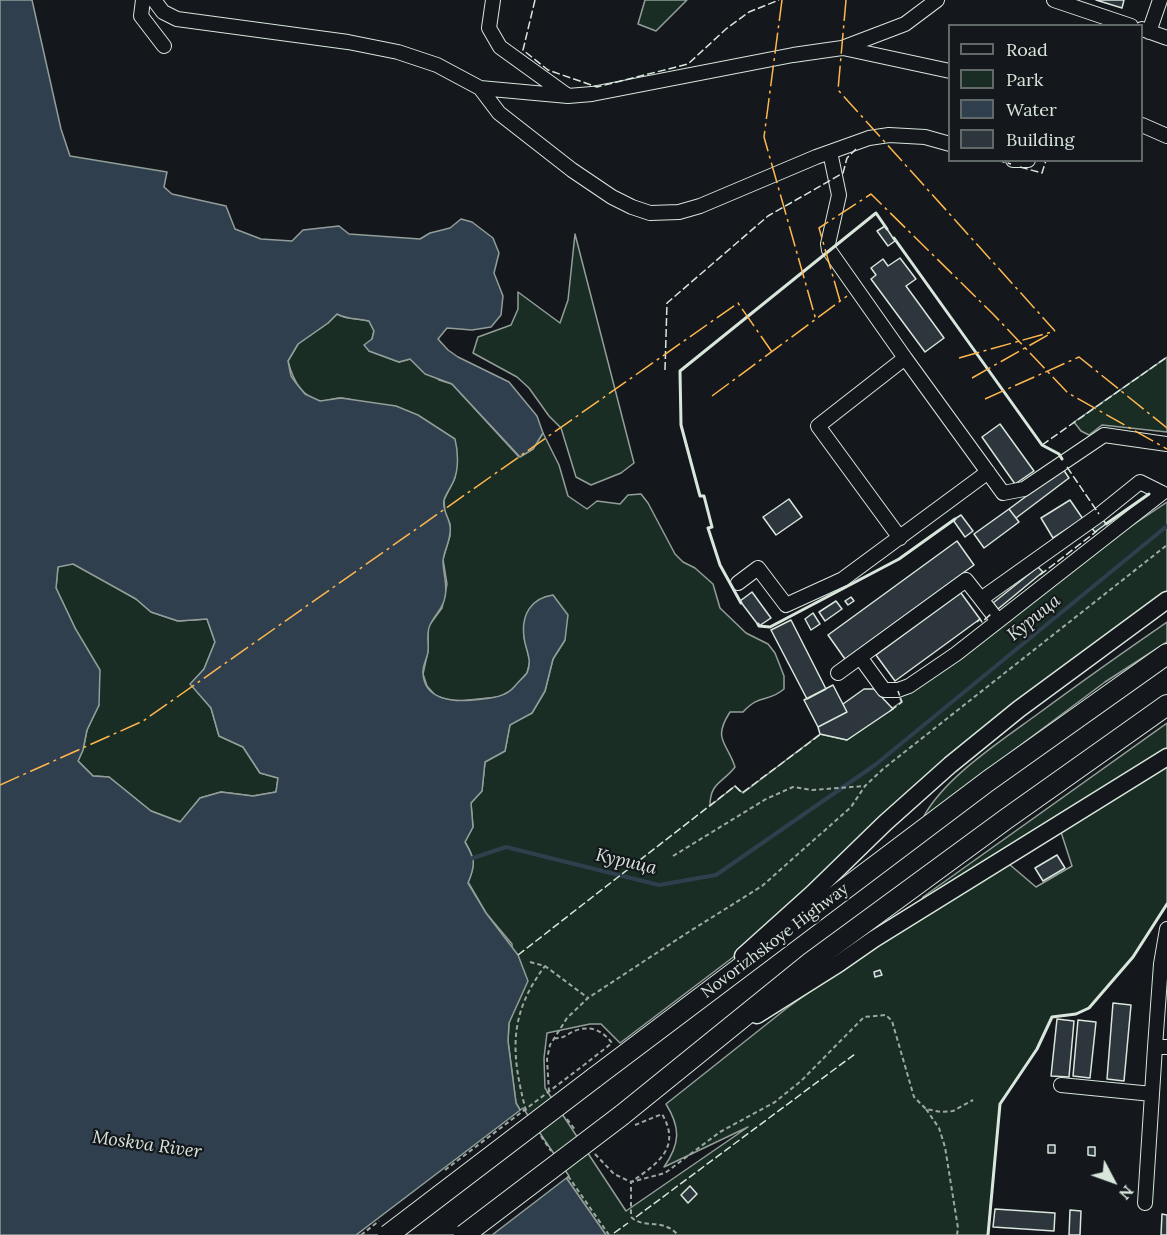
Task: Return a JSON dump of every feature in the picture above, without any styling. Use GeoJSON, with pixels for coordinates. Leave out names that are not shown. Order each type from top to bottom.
{"type":"FeatureCollection","features":[{"type":"Feature","properties":{"kind":"highway","name":"Novorizhskoye Highway"},"geometry":{"type":"LineString","coordinates":[[384,1228],[589,1071],[675,1017],[988,781],[1167,654]]}},
{"type":"Feature","properties":{"kind":"highway"},"geometry":{"type":"LineString","coordinates":[[465,1235],[627,1121],[703,1049],[811,962],[1006,819],[1167,705]]}},
{"type":"Feature","properties":{"kind":"main road"},"geometry":{"type":"LineString","coordinates":[[675,1017],[813,893],[885,823],[950,765],[1019,710],[1167,600]]}},
{"type":"Feature","properties":{"kind":"main road"},"geometry":{"type":"LineString","coordinates":[[703,1049],[874,939],[1167,757]]}},
{"type":"Feature","properties":{"kind":"street"},"geometry":{"type":"LineString","coordinates":[[143,0],[141,16],[164,46]]}},
{"type":"Feature","properties":{"kind":"street"},"geometry":{"type":"LineString","coordinates":[[154,0],[163,12],[177,19],[348,42],[398,52],[437,64],[480,88],[499,113],[572,170],[612,197],[650,213],[679,212],[700,206],[869,138],[889,135],[925,137],[948,143]]}},
{"type":"Feature","properties":{"kind":"street"},"geometry":{"type":"LineString","coordinates":[[493,0],[489,28],[500,47],[568,96]]}},
{"type":"Feature","properties":{"kind":"street"},"geometry":{"type":"LineString","coordinates":[[480,88],[568,96],[592,94],[793,55],[842,48],[904,24],[937,0]]}},
{"type":"Feature","properties":{"kind":"street"},"geometry":{"type":"LineString","coordinates":[[1054,0],[1125,24]]}},
{"type":"Feature","properties":{"kind":"street"},"geometry":{"type":"LineString","coordinates":[[1160,0],[1145,30],[1167,38]]}},
{"type":"Feature","properties":{"kind":"street"},"geometry":{"type":"LineString","coordinates":[[842,48],[948,71]]}},
{"type":"Feature","properties":{"kind":"street"},"geometry":{"type":"LineString","coordinates":[[1143,125],[1167,136]]}},
{"type":"Feature","properties":{"kind":"street"},"geometry":{"type":"LineString","coordinates":[[830,152],[839,195],[828,244],[829,250],[1004,493],[1024,489],[1104,435],[1167,444]]}},
{"type":"Feature","properties":{"kind":"street"},"geometry":{"type":"LineString","coordinates":[[900,538],[818,426],[905,358]]}},
{"type":"Feature","properties":{"kind":"street"},"geometry":{"type":"LineString","coordinates":[[738,583],[758,568],[786,605],[843,579],[988,472]]}},
{"type":"Feature","properties":{"kind":"street"},"geometry":{"type":"LineString","coordinates":[[981,599],[1140,482],[1165,491]]}},
{"type":"Feature","properties":{"kind":"street"},"geometry":{"type":"LineString","coordinates":[[860,657],[884,690],[898,690],[909,686],[998,621],[1165,491]]}},
{"type":"Feature","properties":{"kind":"street"},"geometry":{"type":"LineString","coordinates":[[838,673],[966,580],[998,621]]}},
{"type":"Feature","properties":{"kind":"street"},"geometry":{"type":"LineString","coordinates":[[1145,1203],[1152,1094],[1161,1047],[1161,964],[1167,929]]}},
{"type":"Feature","properties":{"kind":"street"},"geometry":{"type":"LineString","coordinates":[[1061,1085],[1152,1094]]}},
{"type":"Feature","properties":{"kind":"path"},"geometry":{"type":"LineString","coordinates":[[549,1097],[547,1059],[552,1038],[567,1018],[588,998],[762,886],[851,807],[865,786],[883,769],[1167,545]]}},
{"type":"Feature","properties":{"kind":"path"},"geometry":{"type":"LineString","coordinates":[[674,856],[766,799],[793,787],[812,790],[865,786]]}},
{"type":"Feature","properties":{"kind":"path"},"geometry":{"type":"LineString","coordinates":[[530,962],[545,966],[588,998]]}},
{"type":"Feature","properties":{"kind":"path"},"geometry":{"type":"LineString","coordinates":[[521,1093],[515,1057],[515,1031],[526,997],[545,966]]}},
{"type":"Feature","properties":{"kind":"path"},"geometry":{"type":"LineString","coordinates":[[590,1148],[614,1174],[631,1182],[665,1173],[720,1132],[775,1102],[801,1082],[864,1017],[886,1015],[892,1021],[914,1097],[926,1109],[939,1128],[945,1147],[957,1235]]}},
{"type":"Feature","properties":{"kind":"path"},"geometry":{"type":"LineString","coordinates":[[444,1171],[589,1071],[612,1043],[601,1031],[584,1029],[576,1030],[561,1039],[552,1038]]}},
{"type":"Feature","properties":{"kind":"path"},"geometry":{"type":"LineString","coordinates":[[926,1109],[941,1112],[953,1111],[973,1100]]}},
{"type":"Feature","properties":{"kind":"path"},"geometry":{"type":"LineString","coordinates":[[627,1121],[662,1113],[669,1130],[667,1150],[659,1161],[631,1182]]}},
{"type":"Feature","properties":{"kind":"path"},"geometry":{"type":"LineString","coordinates":[[563,1114],[576,1131]]}},
{"type":"Feature","properties":{"kind":"path"},"geometry":{"type":"LineString","coordinates":[[631,1182],[631,1217],[638,1223],[660,1224],[678,1235]]}},
{"type":"Feature","properties":{"kind":"path"},"geometry":{"type":"LineString","coordinates":[[361,1235],[384,1228]]}},
{"type":"Feature","properties":{"kind":"green space"},"geometry":{"type":"Polygon","coordinates":[[[645,0],[687,0],[656,31],[638,24],[645,0]]]}},
{"type":"Feature","properties":{"kind":"green space"},"geometry":{"type":"Polygon","coordinates":[[[575,234],[634,463],[621,473],[591,485],[576,477],[561,428],[549,416],[529,388],[517,377],[473,353],[478,337],[511,325],[518,309],[518,292],[560,323],[568,300],[575,234]]]}},
{"type":"Feature","properties":{"kind":"green space"},"geometry":{"type":"Polygon","coordinates":[[[337,314],[369,321],[374,331],[369,351],[399,362],[410,359],[439,380],[452,384],[519,457],[533,449],[543,433],[559,465],[568,496],[587,509],[597,501],[620,504],[628,495],[641,494],[675,554],[713,584],[720,608],[746,633],[768,644],[775,653],[784,676],[784,689],[773,696],[754,702],[743,712],[730,712],[722,729],[722,735],[735,767],[715,787],[710,806],[735,786],[743,793],[820,734],[847,740],[901,702],[899,694],[1089,554],[1167,502],[1167,593],[740,952],[620,1043],[601,1024],[590,1024],[547,1033],[544,1058],[545,1088],[626,1211],[748,1127],[664,1167],[673,1151],[677,1136],[674,1121],[666,1104],[787,1008],[843,968],[1009,864],[1036,887],[1072,866],[1061,832],[1167,764],[1167,904],[1133,957],[1089,1008],[1076,1014],[1052,1017],[1037,1049],[1000,1104],[988,1235],[606,1235],[516,1103],[508,1041],[509,1023],[513,1011],[512,944],[486,913],[468,882],[473,862],[465,842],[473,827],[471,803],[482,791],[485,762],[505,751],[510,724],[532,713],[545,691],[553,659],[565,640],[524,637],[530,661],[527,673],[510,692],[498,697],[446,700],[435,695],[427,686],[423,674],[428,651],[428,627],[442,608],[447,584],[443,559],[450,536],[450,524],[445,513],[444,500],[455,478],[359,402],[339,398],[320,401],[313,399],[298,386],[288,361],[298,344],[337,314]]]}},
{"type":"Feature","properties":{"kind":"green space"},"geometry":{"type":"Polygon","coordinates":[[[1167,357],[1167,432],[1102,425],[1089,435],[1081,431],[1074,422],[1167,357]]]}},
{"type":"Feature","properties":{"kind":"green space"},"geometry":{"type":"Polygon","coordinates":[[[73,563],[136,599],[151,612],[178,621],[207,619],[215,642],[204,669],[191,684],[211,708],[219,736],[243,747],[260,773],[278,778],[276,792],[253,796],[221,792],[200,798],[181,822],[151,811],[109,777],[93,776],[78,761],[87,730],[99,705],[75,628],[56,588],[58,566],[73,563]]]}},
{"type":"Feature","properties":{"kind":"green space"},"geometry":{"type":"Polygon","coordinates":[[[1167,622],[1167,642],[1105,682],[923,818],[944,789],[973,762],[1167,622]]]}},
{"type":"Feature","properties":{"kind":"green space"},"geometry":{"type":"Polygon","coordinates":[[[1167,723],[1167,749],[922,900],[923,897],[1167,723]]]}},
{"type":"Feature","properties":{"kind":"water","name":"Moskva River"},"geometry":{"type":"Polygon","coordinates":[[[0,0],[32,0],[61,129],[70,156],[167,172],[164,187],[172,194],[226,206],[235,229],[261,239],[292,241],[303,230],[339,226],[349,234],[420,239],[430,233],[450,228],[461,219],[472,222],[493,238],[499,253],[494,273],[503,296],[501,315],[491,327],[472,330],[447,328],[438,339],[458,357],[509,382],[537,416],[543,433],[533,449],[520,457],[452,384],[425,374],[410,359],[399,362],[369,351],[364,345],[372,339],[374,331],[369,321],[337,314],[298,344],[288,361],[291,376],[305,394],[320,401],[341,398],[396,406],[418,415],[455,439],[457,470],[444,504],[450,531],[443,561],[446,593],[443,605],[429,628],[428,652],[423,671],[425,683],[434,694],[449,700],[473,700],[501,696],[511,690],[526,675],[529,668],[523,629],[526,615],[533,604],[553,595],[568,615],[565,640],[553,659],[545,691],[532,713],[510,725],[505,751],[485,762],[482,791],[471,803],[473,827],[465,842],[473,862],[468,883],[486,913],[518,955],[528,981],[509,1023],[508,1041],[516,1103],[606,1235],[0,1235],[0,0]],[[73,564],[58,567],[56,588],[75,628],[100,670],[99,705],[87,730],[78,761],[93,776],[109,777],[151,811],[180,822],[200,798],[221,792],[253,796],[276,792],[278,778],[260,773],[243,747],[219,736],[211,708],[190,684],[204,669],[215,642],[207,619],[178,621],[151,612],[136,599],[73,564]]]}},
{"type":"Feature","properties":{"kind":"pier"},"geometry":{"type":"Polygon","coordinates":[[[523,1108],[569,1176],[492,1235],[356,1235],[523,1108]]]}},
{"type":"Feature","properties":{"kind":"building"},"geometry":{"type":"Polygon","coordinates":[[[1096,0],[1124,0],[1122,8],[1096,0]]]}},
{"type":"Feature","properties":{"kind":"building"},"geometry":{"type":"Polygon","coordinates":[[[885,226],[895,241],[888,246],[877,231],[885,226]]]}},
{"type":"Feature","properties":{"kind":"building"},"geometry":{"type":"Polygon","coordinates":[[[900,258],[916,279],[906,286],[944,338],[925,352],[871,279],[876,275],[871,268],[883,259],[888,266],[900,258]]]}},
{"type":"Feature","properties":{"kind":"building"},"geometry":{"type":"Polygon","coordinates":[[[1000,424],[1034,471],[1015,484],[982,437],[1000,424]]]}},
{"type":"Feature","properties":{"kind":"building"},"geometry":{"type":"Polygon","coordinates":[[[1063,469],[1069,478],[1016,518],[1009,509],[1063,469]]]}},
{"type":"Feature","properties":{"kind":"building"},"geometry":{"type":"Polygon","coordinates":[[[789,499],[802,517],[776,535],[763,517],[789,499]]]}},
{"type":"Feature","properties":{"kind":"building"},"geometry":{"type":"Polygon","coordinates":[[[1070,500],[1083,519],[1053,538],[1041,518],[1070,500]]]}},
{"type":"Feature","properties":{"kind":"building"},"geometry":{"type":"Polygon","coordinates":[[[1009,509],[1019,522],[984,548],[974,534],[1009,509]]]}},
{"type":"Feature","properties":{"kind":"building"},"geometry":{"type":"Polygon","coordinates":[[[961,515],[973,531],[965,537],[953,520],[961,515]]]}},
{"type":"Feature","properties":{"kind":"building"},"geometry":{"type":"Polygon","coordinates":[[[1102,518],[1106,524],[1095,532],[1090,526],[1102,518]]]}},
{"type":"Feature","properties":{"kind":"building"},"geometry":{"type":"Polygon","coordinates":[[[957,541],[974,565],[845,659],[828,635],[957,541]]]}},
{"type":"Feature","properties":{"kind":"building"},"geometry":{"type":"Polygon","coordinates":[[[1038,567],[1043,572],[998,609],[993,603],[1038,567]]]}},
{"type":"Feature","properties":{"kind":"building"},"geometry":{"type":"Polygon","coordinates":[[[752,592],[771,618],[759,626],[740,601],[752,592]]]}},
{"type":"Feature","properties":{"kind":"building"},"geometry":{"type":"Polygon","coordinates":[[[961,593],[980,619],[895,681],[876,655],[961,593]]]}},
{"type":"Feature","properties":{"kind":"building"},"geometry":{"type":"Polygon","coordinates":[[[851,597],[854,601],[848,605],[845,601],[851,597]]]}},
{"type":"Feature","properties":{"kind":"building"},"geometry":{"type":"Polygon","coordinates":[[[836,601],[842,609],[825,621],[819,612],[836,601]]]}},
{"type":"Feature","properties":{"kind":"building"},"geometry":{"type":"Polygon","coordinates":[[[813,613],[820,624],[811,630],[805,619],[813,613]]]}},
{"type":"Feature","properties":{"kind":"building"},"geometry":{"type":"Polygon","coordinates":[[[791,620],[826,689],[807,699],[771,630],[791,620]]]}},
{"type":"Feature","properties":{"kind":"building"},"geometry":{"type":"Polygon","coordinates":[[[833,685],[847,712],[818,727],[804,700],[833,685]]]}},
{"type":"Feature","properties":{"kind":"building"},"geometry":{"type":"Polygon","coordinates":[[[864,689],[874,689],[893,709],[847,740],[820,734],[818,727],[847,712],[843,704],[864,689]]]}},
{"type":"Feature","properties":{"kind":"building"},"geometry":{"type":"Polygon","coordinates":[[[1057,855],[1065,868],[1043,881],[1035,868],[1057,855]]]}},
{"type":"Feature","properties":{"kind":"building"},"geometry":{"type":"Polygon","coordinates":[[[880,970],[882,975],[875,977],[874,972],[880,970]]]}},
{"type":"Feature","properties":{"kind":"building"},"geometry":{"type":"Polygon","coordinates":[[[1113,1003],[1131,1005],[1124,1081],[1107,1079],[1113,1003]]]}},
{"type":"Feature","properties":{"kind":"building"},"geometry":{"type":"Polygon","coordinates":[[[1057,1019],[1074,1021],[1069,1077],[1051,1076],[1057,1019]]]}},
{"type":"Feature","properties":{"kind":"building"},"geometry":{"type":"Polygon","coordinates":[[[1078,1020],[1096,1022],[1090,1078],[1073,1076],[1078,1020]]]}},
{"type":"Feature","properties":{"kind":"building"},"geometry":{"type":"Polygon","coordinates":[[[1048,1145],[1055,1145],[1055,1153],[1048,1153],[1048,1145]]]}},
{"type":"Feature","properties":{"kind":"building"},"geometry":{"type":"Polygon","coordinates":[[[1088,1147],[1095,1147],[1095,1156],[1088,1155],[1088,1147]]]}},
{"type":"Feature","properties":{"kind":"building"},"geometry":{"type":"Polygon","coordinates":[[[690,1186],[697,1194],[688,1203],[681,1195],[690,1186]]]}},
{"type":"Feature","properties":{"kind":"building"},"geometry":{"type":"Polygon","coordinates":[[[995,1209],[1055,1213],[1054,1231],[993,1227],[995,1209]]]}},
{"type":"Feature","properties":{"kind":"building"},"geometry":{"type":"Polygon","coordinates":[[[1070,1210],[1081,1211],[1080,1235],[1069,1235],[1070,1210]]]}},
{"type":"Feature","properties":{"kind":"building"},"geometry":{"type":"Polygon","coordinates":[[[1162,1214],[1167,1215],[1167,1235],[1161,1235],[1162,1214]]]}},
{"type":"Feature","properties":{"kind":"waterway","name":"Курица"},"geometry":{"type":"LineString","coordinates":[[470,859],[506,847],[659,885],[716,875],[875,765],[1167,526]]}},
{"type":"Feature","properties":{"kind":"fence"},"geometry":{"type":"LineString","coordinates":[[535,0],[523,50],[548,70],[597,87],[688,64],[726,29],[749,12],[779,0]]}},
{"type":"Feature","properties":{"kind":"fence"},"geometry":{"type":"LineString","coordinates":[[665,370],[667,303],[768,216],[843,173],[847,158],[856,149]]}},
{"type":"Feature","properties":{"kind":"fence"},"geometry":{"type":"LineString","coordinates":[[1004,162],[1011,164]]}},
{"type":"Feature","properties":{"kind":"fence"},"geometry":{"type":"LineString","coordinates":[[1020,167],[1042,173],[1045,162]]}},
{"type":"Feature","properties":{"kind":"fence"},"geometry":{"type":"LineString","coordinates":[[1042,445],[1167,357]]}},
{"type":"Feature","properties":{"kind":"fence"},"geometry":{"type":"LineString","coordinates":[[1067,467],[1099,514]]}},
{"type":"Feature","properties":{"kind":"fence"},"geometry":{"type":"LineString","coordinates":[[1040,575],[1097,531]]}},
{"type":"Feature","properties":{"kind":"fence"},"geometry":{"type":"LineString","coordinates":[[977,622],[980,619],[982,622],[991,614]]}},
{"type":"Feature","properties":{"kind":"fence"},"geometry":{"type":"LineString","coordinates":[[890,711],[902,702],[898,691]]}},
{"type":"Feature","properties":{"kind":"fence"},"geometry":{"type":"LineString","coordinates":[[518,955],[735,786],[742,793],[821,734]]}},
{"type":"Feature","properties":{"kind":"fence"},"geometry":{"type":"LineString","coordinates":[[988,1235],[1000,1104],[1037,1049],[1052,1017],[1076,1014],[1089,1008],[1133,957],[1167,904]]}},
{"type":"Feature","properties":{"kind":"fence"},"geometry":{"type":"LineString","coordinates":[[636,1217],[855,1054]]}},
{"type":"Feature","properties":{"kind":"fence"},"geometry":{"type":"LineString","coordinates":[[614,1233],[628,1223]]}},
{"type":"Feature","properties":{"kind":"wall"},"geometry":{"type":"LineString","coordinates":[[741,603],[720,565],[708,528],[712,527],[704,496],[700,496],[681,425],[680,371],[876,213],[887,229]]}},
{"type":"Feature","properties":{"kind":"wall"},"geometry":{"type":"LineString","coordinates":[[894,238],[1042,445],[1059,454],[1062,459]]}},
{"type":"Feature","properties":{"kind":"wall"},"geometry":{"type":"LineString","coordinates":[[1106,524],[1149,494]]}},
{"type":"Feature","properties":{"kind":"wall"},"geometry":{"type":"LineString","coordinates":[[758,624],[770,627],[899,559],[955,519]]}},
{"type":"Feature","properties":{"kind":"wall"},"geometry":{"type":"LineString","coordinates":[[988,1235],[1000,1104],[1037,1049],[1052,1017],[1076,1014],[1089,1008],[1133,957],[1167,904]]}},
{"type":"Feature","properties":{"kind":"power"},"geometry":{"type":"LineString","coordinates":[[782,0],[764,137],[816,320]]}},
{"type":"Feature","properties":{"kind":"power"},"geometry":{"type":"LineString","coordinates":[[846,0],[838,90],[1055,331]]}},
{"type":"Feature","properties":{"kind":"power"},"geometry":{"type":"LineString","coordinates":[[840,301],[819,228],[871,194],[993,314],[1068,393],[1167,449]]}},
{"type":"Feature","properties":{"kind":"power"},"geometry":{"type":"LineString","coordinates":[[712,396],[847,296]]}},
{"type":"Feature","properties":{"kind":"power"},"geometry":{"type":"LineString","coordinates":[[0,785],[143,721],[738,303],[772,352]]}},
{"type":"Feature","properties":{"kind":"power"},"geometry":{"type":"LineString","coordinates":[[959,358],[1055,331]]}},
{"type":"Feature","properties":{"kind":"power"},"geometry":{"type":"LineString","coordinates":[[972,378],[1048,335]]}},
{"type":"Feature","properties":{"kind":"power"},"geometry":{"type":"LineString","coordinates":[[985,399],[1079,357],[1167,428]]}}]}
